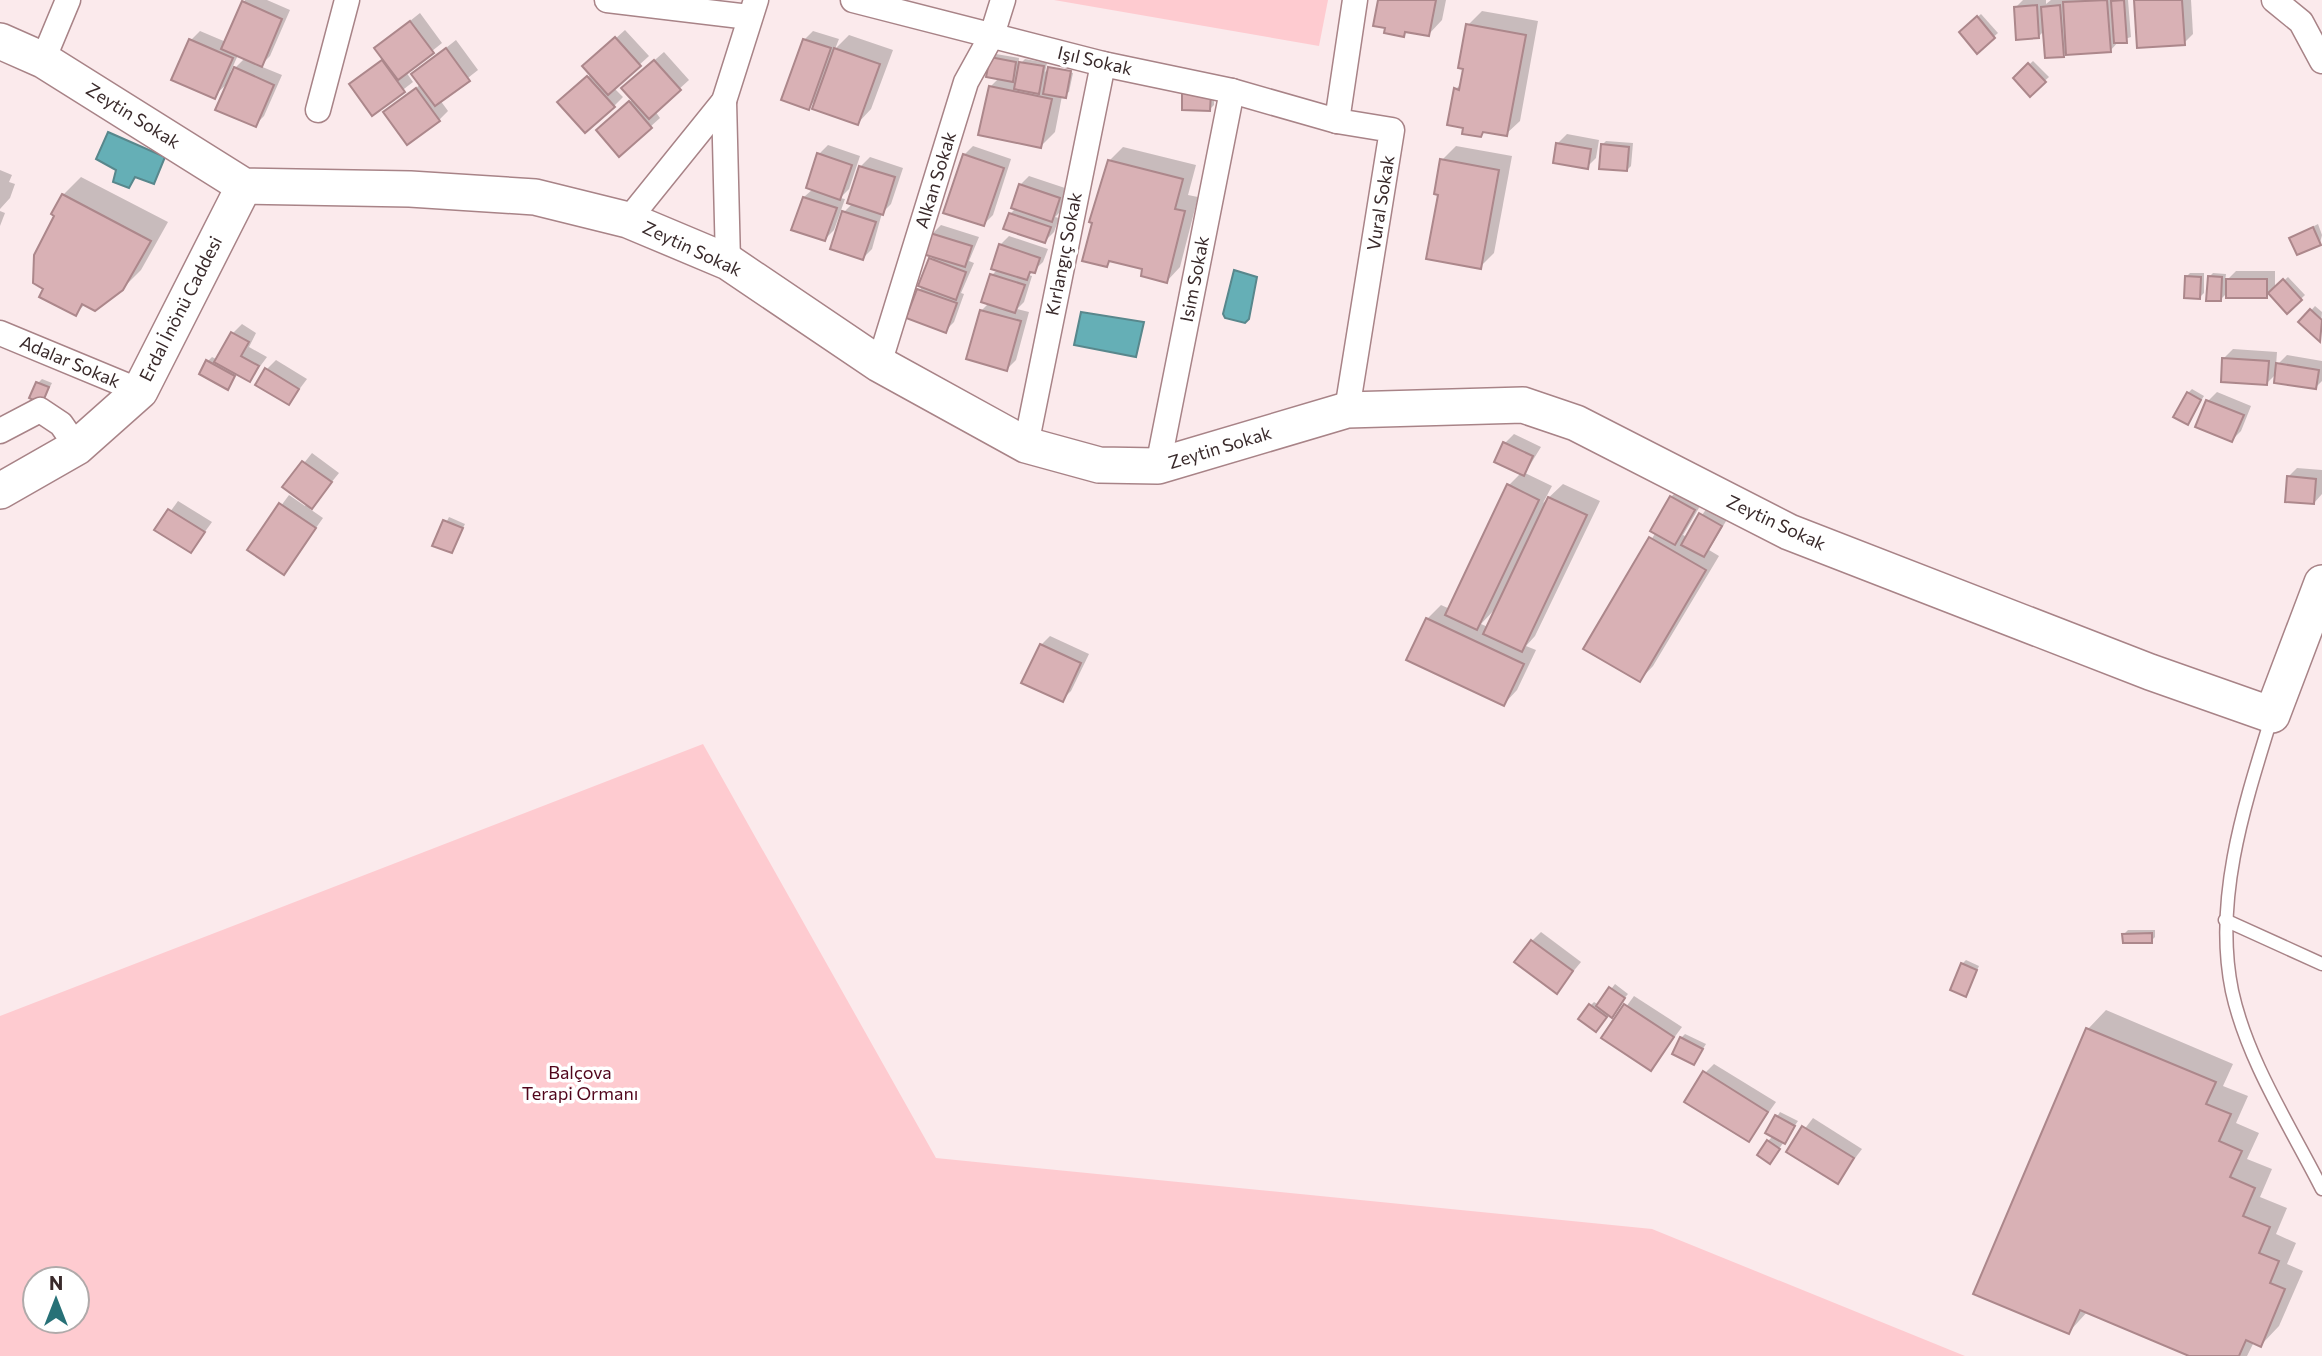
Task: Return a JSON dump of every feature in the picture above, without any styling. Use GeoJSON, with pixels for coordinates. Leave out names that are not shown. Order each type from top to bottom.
{"type":"FeatureCollection","features":[{"type":"Feature","properties":{"kind":"street"},"geometry":{"type":"LineString","coordinates":[[43,60],[68,0]]}},
{"type":"Feature","properties":{"kind":"street"},"geometry":{"type":"LineString","coordinates":[[318,110],[347,0]]}},
{"type":"Feature","properties":{"kind":"street"},"geometry":{"type":"LineString","coordinates":[[607,0],[753,8],[723,101],[727,262]]}},
{"type":"Feature","properties":{"kind":"street","name":"Işıl Sokak"},"geometry":{"type":"LineString","coordinates":[[853,0],[1103,64],[1232,91],[1337,121]]}},
{"type":"Feature","properties":{"kind":"street","name":"Alkan Sokak"},"geometry":{"type":"LineString","coordinates":[[879,365],[966,82],[992,35],[1003,0]]}},
{"type":"Feature","properties":{"kind":"street"},"geometry":{"type":"LineString","coordinates":[[1337,121],[1355,0]]}},
{"type":"Feature","properties":{"kind":"street"},"geometry":{"type":"LineString","coordinates":[[2274,0],[2301,22],[2322,61]]}},
{"type":"Feature","properties":{"kind":"street","name":"Zeytin Sokak"},"geometry":{"type":"LineString","coordinates":[[0,41],[43,60],[244,186],[410,189],[535,197],[628,220],[727,262],[879,365],[1026,445],[1099,465],[1158,466],[1347,410],[1523,405],[1576,423],[1789,532],[2150,672],[2272,715]]}},
{"type":"Feature","properties":{"kind":"street","name":"Kırlangıç Sokak"},"geometry":{"type":"LineString","coordinates":[[1026,445],[1103,64]]}},
{"type":"Feature","properties":{"kind":"street","name":"Isim Sokak"},"geometry":{"type":"LineString","coordinates":[[1158,466],[1232,91]]}},
{"type":"Feature","properties":{"kind":"street"},"geometry":{"type":"LineString","coordinates":[[628,220],[723,101]]}},
{"type":"Feature","properties":{"kind":"street","name":"Vural Sokak"},"geometry":{"type":"LineString","coordinates":[[1337,121],[1392,130],[1347,410]]}},
{"type":"Feature","properties":{"kind":"street","name":"Erdal İnönü Caddesi"},"geometry":{"type":"LineString","coordinates":[[0,491],[77,447],[140,391],[244,186]]}},
{"type":"Feature","properties":{"kind":"street","name":"Adalar Sokak"},"geometry":{"type":"LineString","coordinates":[[0,333],[140,391]]}},
{"type":"Feature","properties":{"kind":"street"},"geometry":{"type":"LineString","coordinates":[[0,431],[40,410],[61,424],[77,447]]}},
{"type":"Feature","properties":{"kind":"street"},"geometry":{"type":"LineString","coordinates":[[2272,715],[2322,583]]}},
{"type":"Feature","properties":{"kind":"lane"},"geometry":{"type":"LineString","coordinates":[[2272,715],[2243,811],[2225,920],[2232,991],[2254,1054],[2322,1189]]}},
{"type":"Feature","properties":{"kind":"lane"},"geometry":{"type":"LineString","coordinates":[[2225,920],[2322,964]]}},
{"type":"Feature","properties":{"kind":"green space"},"geometry":{"type":"Polygon","coordinates":[[[1054,0],[1328,0],[1319,46],[1054,0]]]}},
{"type":"Feature","properties":{"kind":"green space","name":"Balçova Terapi Ormanı"},"geometry":{"type":"Polygon","coordinates":[[[703,744],[936,1158],[1652,1229],[1965,1356],[0,1356],[0,1016],[703,744]]]}},
{"type":"Feature","properties":{"kind":"water"},"geometry":{"type":"Polygon","coordinates":[[[108,132],[165,157],[154,184],[135,177],[129,188],[113,182],[116,170],[96,159],[108,132]]]}},
{"type":"Feature","properties":{"kind":"water"},"geometry":{"type":"Polygon","coordinates":[[[1234,270],[1257,277],[1249,319],[1245,323],[1225,318],[1223,314],[1234,270]]]}},
{"type":"Feature","properties":{"kind":"water"},"geometry":{"type":"Polygon","coordinates":[[[1081,312],[1144,322],[1136,357],[1074,345],[1081,312]]]}},
{"type":"Feature","properties":{"kind":"building"},"geometry":{"type":"Polygon","coordinates":[[[1378,0],[1436,0],[1429,36],[1405,32],[1404,37],[1384,33],[1385,28],[1373,26],[1378,0]]]}},
{"type":"Feature","properties":{"kind":"building"},"geometry":{"type":"Polygon","coordinates":[[[2107,0],[2111,52],[2066,55],[2063,2],[2107,0]]]}},
{"type":"Feature","properties":{"kind":"building"},"geometry":{"type":"Polygon","coordinates":[[[2124,0],[2127,43],[2114,43],[2111,1],[2124,0]]]}},
{"type":"Feature","properties":{"kind":"building"},"geometry":{"type":"Polygon","coordinates":[[[2134,0],[2182,0],[2185,45],[2137,48],[2134,0]]]}},
{"type":"Feature","properties":{"kind":"building"},"geometry":{"type":"Polygon","coordinates":[[[242,1],[282,19],[262,67],[221,49],[242,1]]]}},
{"type":"Feature","properties":{"kind":"building"},"geometry":{"type":"Polygon","coordinates":[[[2037,5],[2039,38],[2016,40],[2014,7],[2037,5]]]}},
{"type":"Feature","properties":{"kind":"building"},"geometry":{"type":"Polygon","coordinates":[[[2060,5],[2064,57],[2045,58],[2041,7],[2060,5]]]}},
{"type":"Feature","properties":{"kind":"building"},"geometry":{"type":"Polygon","coordinates":[[[1977,16],[1995,38],[1977,54],[1959,32],[1977,16]]]}},
{"type":"Feature","properties":{"kind":"building"},"geometry":{"type":"Polygon","coordinates":[[[410,21],[434,53],[398,80],[374,48],[410,21]]]}},
{"type":"Feature","properties":{"kind":"building"},"geometry":{"type":"Polygon","coordinates":[[[1466,24],[1526,35],[1507,136],[1483,132],[1481,137],[1462,134],[1463,128],[1447,125],[1454,88],[1459,90],[1463,69],[1458,68],[1466,24]]]}},
{"type":"Feature","properties":{"kind":"building"},"geometry":{"type":"Polygon","coordinates":[[[615,37],[641,66],[608,95],[582,66],[615,37]]]}},
{"type":"Feature","properties":{"kind":"building"},"geometry":{"type":"Polygon","coordinates":[[[189,39],[233,58],[215,99],[171,80],[189,39]]]}},
{"type":"Feature","properties":{"kind":"building"},"geometry":{"type":"Polygon","coordinates":[[[803,39],[831,48],[809,110],[781,100],[803,39]]]}},
{"type":"Feature","properties":{"kind":"building"},"geometry":{"type":"Polygon","coordinates":[[[446,48],[470,81],[435,106],[411,74],[446,48]]]}},
{"type":"Feature","properties":{"kind":"building"},"geometry":{"type":"Polygon","coordinates":[[[834,48],[880,64],[858,125],[812,109],[834,48]]]}},
{"type":"Feature","properties":{"kind":"building"},"geometry":{"type":"Polygon","coordinates":[[[990,57],[1016,62],[1013,82],[986,77],[990,57]]]}},
{"type":"Feature","properties":{"kind":"building"},"geometry":{"type":"Polygon","coordinates":[[[382,60],[405,92],[372,116],[349,84],[382,60]]]}},
{"type":"Feature","properties":{"kind":"building"},"geometry":{"type":"Polygon","coordinates":[[[654,60],[681,90],[649,119],[621,88],[654,60]]]}},
{"type":"Feature","properties":{"kind":"building"},"geometry":{"type":"Polygon","coordinates":[[[1019,62],[1044,66],[1039,94],[1014,89],[1019,62]]]}},
{"type":"Feature","properties":{"kind":"building"},"geometry":{"type":"Polygon","coordinates":[[[2028,63],[2046,82],[2030,97],[2013,78],[2028,63]]]}},
{"type":"Feature","properties":{"kind":"building"},"geometry":{"type":"Polygon","coordinates":[[[234,67],[274,85],[256,127],[215,110],[234,67]]]}},
{"type":"Feature","properties":{"kind":"building"},"geometry":{"type":"Polygon","coordinates":[[[1048,67],[1071,71],[1066,98],[1043,94],[1048,67]]]}},
{"type":"Feature","properties":{"kind":"building"},"geometry":{"type":"Polygon","coordinates":[[[587,76],[615,107],[585,133],[557,102],[587,76]]]}},
{"type":"Feature","properties":{"kind":"building"},"geometry":{"type":"Polygon","coordinates":[[[989,86],[1052,99],[1041,148],[978,135],[989,86]]]}},
{"type":"Feature","properties":{"kind":"building"},"geometry":{"type":"Polygon","coordinates":[[[416,88],[440,121],[407,145],[383,112],[416,88]]]}},
{"type":"Feature","properties":{"kind":"building"},"geometry":{"type":"Polygon","coordinates":[[[1182,92],[1211,92],[1210,111],[1182,110],[1182,92]]]}},
{"type":"Feature","properties":{"kind":"building"},"geometry":{"type":"Polygon","coordinates":[[[629,101],[652,128],[619,157],[596,130],[629,101]]]}},
{"type":"Feature","properties":{"kind":"building"},"geometry":{"type":"Polygon","coordinates":[[[1556,143],[1591,149],[1588,169],[1553,163],[1556,143]]]}},
{"type":"Feature","properties":{"kind":"building"},"geometry":{"type":"Polygon","coordinates":[[[1601,144],[1629,147],[1627,171],[1599,169],[1601,144]]]}},
{"type":"Feature","properties":{"kind":"building"},"geometry":{"type":"Polygon","coordinates":[[[817,153],[852,165],[840,200],[806,188],[817,153]]]}},
{"type":"Feature","properties":{"kind":"building"},"geometry":{"type":"Polygon","coordinates":[[[963,154],[1004,168],[984,226],[943,213],[963,154]]]}},
{"type":"Feature","properties":{"kind":"building"},"geometry":{"type":"Polygon","coordinates":[[[1440,159],[1499,170],[1481,269],[1426,259],[1438,195],[1434,194],[1440,159]]]}},
{"type":"Feature","properties":{"kind":"building"},"geometry":{"type":"Polygon","coordinates":[[[1108,160],[1183,179],[1175,209],[1185,211],[1167,283],[1141,276],[1142,269],[1109,261],[1107,267],[1082,261],[1092,223],[1089,222],[1108,160]]]}},
{"type":"Feature","properties":{"kind":"building"},"geometry":{"type":"Polygon","coordinates":[[[859,166],[895,177],[883,215],[847,203],[859,166]]]}},
{"type":"Feature","properties":{"kind":"building"},"geometry":{"type":"Polygon","coordinates":[[[1019,184],[1060,198],[1052,222],[1011,208],[1019,184]]]}},
{"type":"Feature","properties":{"kind":"building"},"geometry":{"type":"Polygon","coordinates":[[[62,194],[151,241],[123,290],[95,311],[82,304],[76,316],[39,297],[43,289],[33,283],[34,255],[62,194]]]}},
{"type":"Feature","properties":{"kind":"building"},"geometry":{"type":"Polygon","coordinates":[[[803,197],[837,208],[825,241],[791,230],[803,197]]]}},
{"type":"Feature","properties":{"kind":"building"},"geometry":{"type":"Polygon","coordinates":[[[842,211],[876,222],[863,260],[830,249],[842,211]]]}},
{"type":"Feature","properties":{"kind":"building"},"geometry":{"type":"Polygon","coordinates":[[[1009,213],[1051,227],[1045,243],[1003,229],[1009,213]]]}},
{"type":"Feature","properties":{"kind":"building"},"geometry":{"type":"Polygon","coordinates":[[[2313,227],[2321,245],[2297,255],[2289,238],[2313,227]]]}},
{"type":"Feature","properties":{"kind":"building"},"geometry":{"type":"Polygon","coordinates":[[[930,233],[972,246],[965,267],[923,254],[930,233]]]}},
{"type":"Feature","properties":{"kind":"building"},"geometry":{"type":"Polygon","coordinates":[[[999,244],[1040,258],[1035,273],[1030,272],[1027,280],[991,269],[999,244]]]}},
{"type":"Feature","properties":{"kind":"building"},"geometry":{"type":"Polygon","coordinates":[[[929,258],[966,272],[956,300],[918,286],[929,258]]]}},
{"type":"Feature","properties":{"kind":"building"},"geometry":{"type":"Polygon","coordinates":[[[990,274],[1025,285],[1015,313],[981,302],[990,274]]]}},
{"type":"Feature","properties":{"kind":"building"},"geometry":{"type":"Polygon","coordinates":[[[2185,276],[2201,277],[2200,299],[2184,298],[2185,276]]]}},
{"type":"Feature","properties":{"kind":"building"},"geometry":{"type":"Polygon","coordinates":[[[2208,276],[2222,277],[2221,301],[2206,301],[2208,276]]]}},
{"type":"Feature","properties":{"kind":"building"},"geometry":{"type":"Polygon","coordinates":[[[2226,279],[2267,279],[2267,298],[2226,298],[2226,279]]]}},
{"type":"Feature","properties":{"kind":"building"},"geometry":{"type":"Polygon","coordinates":[[[2283,279],[2302,300],[2287,314],[2268,293],[2283,279]]]}},
{"type":"Feature","properties":{"kind":"building"},"geometry":{"type":"Polygon","coordinates":[[[917,289],[957,303],[946,333],[906,318],[917,289]]]}},
{"type":"Feature","properties":{"kind":"building"},"geometry":{"type":"Polygon","coordinates":[[[2310,309],[2322,320],[2320,342],[2298,322],[2310,309]]]}},
{"type":"Feature","properties":{"kind":"building"},"geometry":{"type":"Polygon","coordinates":[[[980,310],[1021,321],[1007,371],[966,359],[980,310]]]}},
{"type":"Feature","properties":{"kind":"building"},"geometry":{"type":"Polygon","coordinates":[[[231,332],[249,342],[241,356],[259,366],[250,382],[214,362],[231,332]]]}},
{"type":"Feature","properties":{"kind":"building"},"geometry":{"type":"Polygon","coordinates":[[[2222,358],[2269,361],[2267,385],[2221,382],[2222,358]]]}},
{"type":"Feature","properties":{"kind":"building"},"geometry":{"type":"Polygon","coordinates":[[[206,360],[235,376],[228,390],[199,374],[206,360]]]}},
{"type":"Feature","properties":{"kind":"building"},"geometry":{"type":"Polygon","coordinates":[[[2276,363],[2319,370],[2316,389],[2274,383],[2276,363]]]}},
{"type":"Feature","properties":{"kind":"building"},"geometry":{"type":"Polygon","coordinates":[[[265,368],[299,389],[289,405],[255,385],[265,368]]]}},
{"type":"Feature","properties":{"kind":"building"},"geometry":{"type":"Polygon","coordinates":[[[36,382],[49,387],[42,404],[29,398],[36,382]]]}},
{"type":"Feature","properties":{"kind":"building"},"geometry":{"type":"Polygon","coordinates":[[[2187,392],[2201,400],[2188,425],[2173,417],[2187,392]]]}},
{"type":"Feature","properties":{"kind":"building"},"geometry":{"type":"Polygon","coordinates":[[[2206,400],[2244,415],[2232,442],[2195,427],[2206,400]]]}},
{"type":"Feature","properties":{"kind":"building"},"geometry":{"type":"Polygon","coordinates":[[[1503,442],[1533,456],[1524,476],[1494,462],[1503,442]]]}},
{"type":"Feature","properties":{"kind":"building"},"geometry":{"type":"Polygon","coordinates":[[[302,461],[332,482],[312,509],[282,487],[302,461]]]}},
{"type":"Feature","properties":{"kind":"building"},"geometry":{"type":"Polygon","coordinates":[[[2287,476],[2316,479],[2314,504],[2285,502],[2287,476]]]}},
{"type":"Feature","properties":{"kind":"building"},"geometry":{"type":"Polygon","coordinates":[[[1507,484],[1539,500],[1477,630],[1445,615],[1507,484]]]}},
{"type":"Feature","properties":{"kind":"building"},"geometry":{"type":"Polygon","coordinates":[[[1670,496],[1695,510],[1675,545],[1650,531],[1670,496]]]}},
{"type":"Feature","properties":{"kind":"building"},"geometry":{"type":"Polygon","coordinates":[[[1548,497],[1587,515],[1522,652],[1483,634],[1548,497]]]}},
{"type":"Feature","properties":{"kind":"building"},"geometry":{"type":"Polygon","coordinates":[[[279,503],[316,528],[284,575],[247,550],[279,503]]]}},
{"type":"Feature","properties":{"kind":"building"},"geometry":{"type":"Polygon","coordinates":[[[168,509],[205,532],[191,553],[154,530],[168,509]]]}},
{"type":"Feature","properties":{"kind":"building"},"geometry":{"type":"Polygon","coordinates":[[[1699,513],[1722,526],[1704,557],[1681,545],[1699,513]]]}},
{"type":"Feature","properties":{"kind":"building"},"geometry":{"type":"Polygon","coordinates":[[[443,520],[463,528],[452,553],[432,546],[443,520]]]}},
{"type":"Feature","properties":{"kind":"building"},"geometry":{"type":"Polygon","coordinates":[[[1649,537],[1706,570],[1640,682],[1583,649],[1649,537]]]}},
{"type":"Feature","properties":{"kind":"building"},"geometry":{"type":"Polygon","coordinates":[[[1426,618],[1524,664],[1504,706],[1406,660],[1426,618]]]}},
{"type":"Feature","properties":{"kind":"building"},"geometry":{"type":"Polygon","coordinates":[[[1040,644],[1081,663],[1063,702],[1021,683],[1040,644]]]}},
{"type":"Feature","properties":{"kind":"building"},"geometry":{"type":"Polygon","coordinates":[[[2152,933],[2152,943],[2123,943],[2122,934],[2152,933]]]}},
{"type":"Feature","properties":{"kind":"building"},"geometry":{"type":"Polygon","coordinates":[[[1531,940],[1573,971],[1557,994],[1514,962],[1531,940]]]}},
{"type":"Feature","properties":{"kind":"building"},"geometry":{"type":"Polygon","coordinates":[[[1961,963],[1977,970],[1966,997],[1950,990],[1961,963]]]}},
{"type":"Feature","properties":{"kind":"building"},"geometry":{"type":"Polygon","coordinates":[[[1609,987],[1625,998],[1612,1018],[1596,1006],[1609,987]]]}},
{"type":"Feature","properties":{"kind":"building"},"geometry":{"type":"Polygon","coordinates":[[[1589,1004],[1607,1017],[1596,1032],[1578,1019],[1589,1004]]]}},
{"type":"Feature","properties":{"kind":"building"},"geometry":{"type":"Polygon","coordinates":[[[1624,1004],[1674,1037],[1651,1071],[1601,1038],[1624,1004]]]}},
{"type":"Feature","properties":{"kind":"building"},"geometry":{"type":"Polygon","coordinates":[[[2086,1028],[2216,1082],[2206,1104],[2231,1114],[2219,1141],[2242,1151],[2230,1177],[2255,1188],[2243,1216],[2270,1227],[2259,1253],[2279,1261],[2270,1283],[2285,1289],[2261,1347],[2246,1340],[2239,1356],[2189,1356],[2080,1310],[2069,1334],[1973,1294],[2086,1028]]]}},
{"type":"Feature","properties":{"kind":"building"},"geometry":{"type":"Polygon","coordinates":[[[1680,1037],[1703,1049],[1694,1065],[1672,1054],[1680,1037]]]}},
{"type":"Feature","properties":{"kind":"building"},"geometry":{"type":"Polygon","coordinates":[[[1703,1071],[1768,1112],[1749,1142],[1684,1102],[1703,1071]]]}},
{"type":"Feature","properties":{"kind":"building"},"geometry":{"type":"Polygon","coordinates":[[[1775,1115],[1795,1126],[1785,1144],[1765,1133],[1775,1115]]]}},
{"type":"Feature","properties":{"kind":"building"},"geometry":{"type":"Polygon","coordinates":[[[1802,1126],[1854,1158],[1838,1184],[1786,1152],[1802,1126]]]}},
{"type":"Feature","properties":{"kind":"building"},"geometry":{"type":"Polygon","coordinates":[[[1767,1140],[1780,1149],[1770,1164],[1757,1155],[1767,1140]]]}}]}
